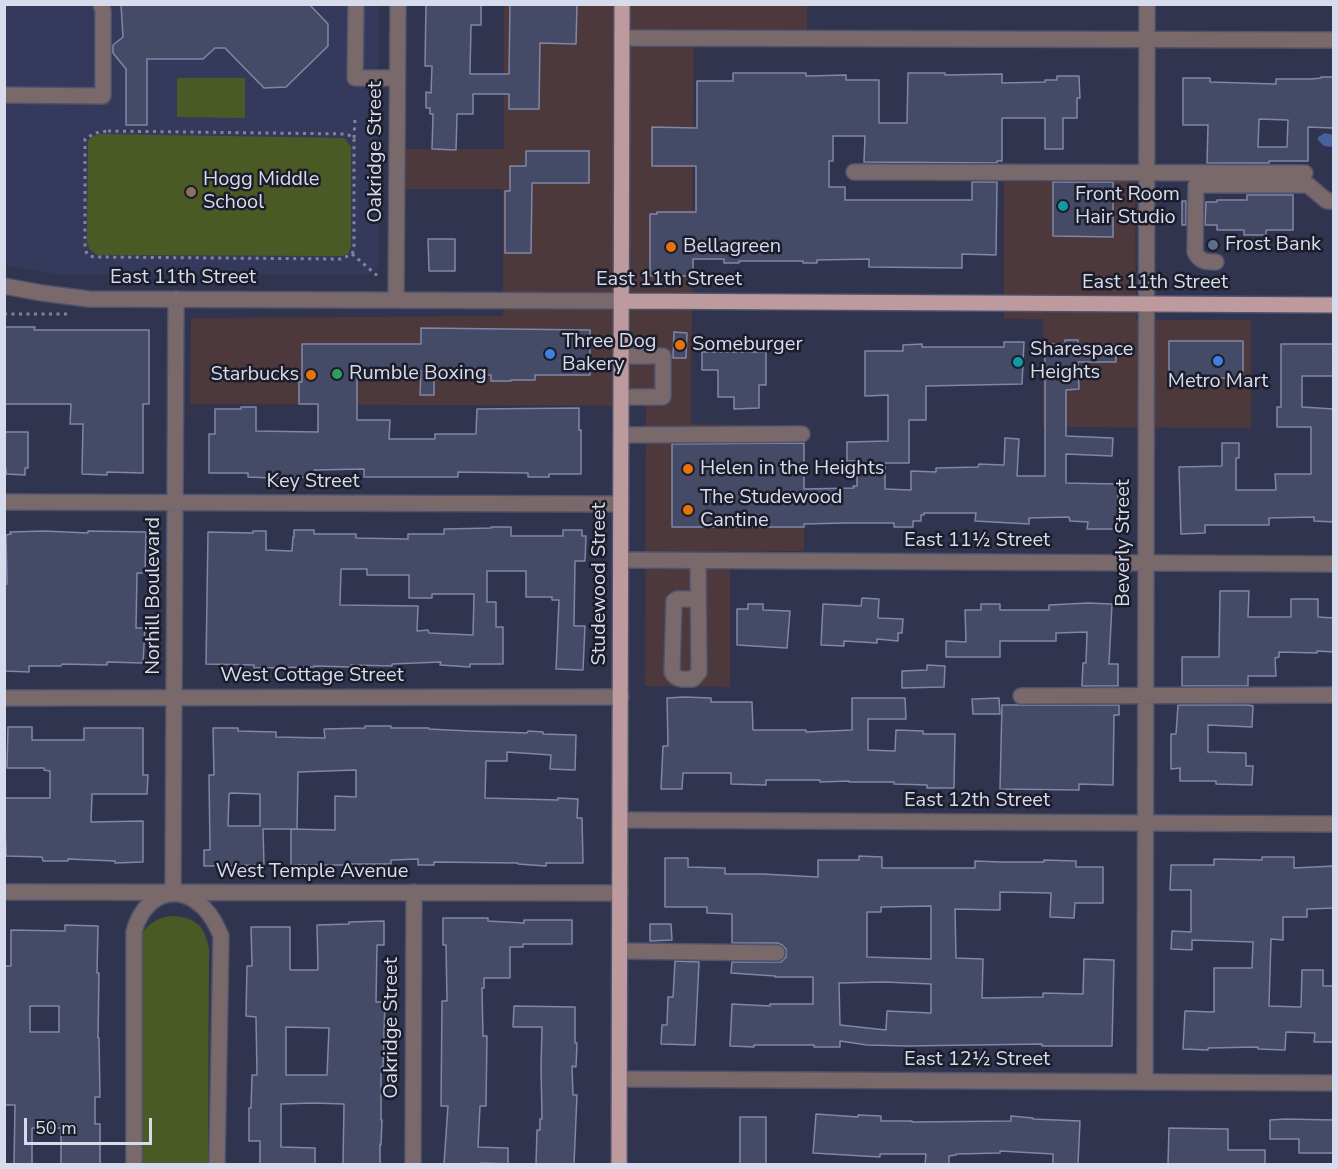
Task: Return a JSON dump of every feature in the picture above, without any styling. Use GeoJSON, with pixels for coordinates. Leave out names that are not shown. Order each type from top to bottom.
{"type":"FeatureCollection","features":[{"type":"Feature","properties":{"kind":"main road","name":"Studewood Street"},"geometry":{"type":"LineString","coordinates":[[619,1164],[622,4]]}},
{"type":"Feature","properties":{"kind":"main road","name":"East 11th Street"},"geometry":{"type":"LineString","coordinates":[[622,301],[1334,305]]}},
{"type":"Feature","properties":{"kind":"street"},"geometry":{"type":"LineString","coordinates":[[4,95],[103,96],[103,11],[101,4]]}},
{"type":"Feature","properties":{"kind":"street"},"geometry":{"type":"LineString","coordinates":[[356,4],[355,78],[397,78]]}},
{"type":"Feature","properties":{"kind":"street","name":"Oakridge Street"},"geometry":{"type":"LineString","coordinates":[[396,300],[398,4]]}},
{"type":"Feature","properties":{"kind":"street","name":"Beverly Street"},"geometry":{"type":"LineString","coordinates":[[1145,1082],[1147,4]]}},
{"type":"Feature","properties":{"kind":"street"},"geometry":{"type":"LineString","coordinates":[[622,38],[1334,40]]}},
{"type":"Feature","properties":{"kind":"street"},"geometry":{"type":"LineString","coordinates":[[854,172],[1305,173]]}},
{"type":"Feature","properties":{"kind":"street"},"geometry":{"type":"LineString","coordinates":[[1216,262],[1203,261],[1195,252],[1205,238],[1200,185],[1308,185],[1327,201],[1334,201]]}},
{"type":"Feature","properties":{"kind":"street","name":"East 11th Street"},"geometry":{"type":"LineString","coordinates":[[4,286],[89,299],[622,301]]}},
{"type":"Feature","properties":{"kind":"street","name":"Norhill Boulevard"},"geometry":{"type":"LineString","coordinates":[[173,893],[176,299]]}},
{"type":"Feature","properties":{"kind":"street"},"geometry":{"type":"LineString","coordinates":[[621,356],[663,356],[663,397],[621,397]]}},
{"type":"Feature","properties":{"kind":"street"},"geometry":{"type":"LineString","coordinates":[[621,435],[802,434]]}},
{"type":"Feature","properties":{"kind":"street","name":"Key Street"},"geometry":{"type":"LineString","coordinates":[[4,502],[621,504]]}},
{"type":"Feature","properties":{"kind":"street","name":"East 11½ Street"},"geometry":{"type":"LineString","coordinates":[[621,560],[1334,564]]}},
{"type":"Feature","properties":{"kind":"street"},"geometry":{"type":"LineString","coordinates":[[698,561],[699,672],[693,679],[677,679],[672,672],[674,601],[698,599]]}},
{"type":"Feature","properties":{"kind":"street"},"geometry":{"type":"LineString","coordinates":[[1021,696],[1334,695]]}},
{"type":"Feature","properties":{"kind":"street","name":"West Cottage Street"},"geometry":{"type":"LineString","coordinates":[[4,698],[621,697]]}},
{"type":"Feature","properties":{"kind":"street","name":"East 12th Street"},"geometry":{"type":"LineString","coordinates":[[620,820],[1334,824]]}},
{"type":"Feature","properties":{"kind":"street","name":"West Temple Avenue"},"geometry":{"type":"LineString","coordinates":[[4,891],[620,893]]}},
{"type":"Feature","properties":{"kind":"street","name":"Oakridge Street"},"geometry":{"type":"LineString","coordinates":[[413,1164],[414,892]]}},
{"type":"Feature","properties":{"kind":"street"},"geometry":{"type":"LineString","coordinates":[[134,1164],[134,932],[148,904],[157,898],[173,893],[192,898],[205,909],[215,921],[221,936],[217,1164]]}},
{"type":"Feature","properties":{"kind":"street"},"geometry":{"type":"LineString","coordinates":[[620,951],[777,953]]}},
{"type":"Feature","properties":{"kind":"street","name":"East 12½ Street"},"geometry":{"type":"LineString","coordinates":[[620,1079],[1334,1083]]}},
{"type":"Feature","properties":{"kind":"path"},"geometry":{"type":"LineString","coordinates":[[354,139],[346,134],[108,131],[95,133],[85,139],[86,253],[94,257],[341,260],[352,254],[354,250],[355,119]]}},
{"type":"Feature","properties":{"kind":"path"},"geometry":{"type":"LineString","coordinates":[[352,254],[380,278]]}},
{"type":"Feature","properties":{"kind":"path"},"geometry":{"type":"LineString","coordinates":[[4,314],[74,314]]}},
{"type":"Feature","properties":{"kind":"shaded area","name":"Hogg Middle School"},"geometry":{"type":"Polygon","coordinates":[[[4,5],[378,5],[378,266],[370,274],[56,274],[5,265],[4,5]]]}},
{"type":"Feature","properties":{"kind":"shaded area"},"geometry":{"type":"Polygon","coordinates":[[[504,5],[807,5],[807,32],[694,31],[691,424],[804,426],[804,551],[730,551],[730,687],[645,686],[646,406],[190,404],[191,318],[503,316],[503,189],[403,189],[404,149],[504,149],[504,5]]]}},
{"type":"Feature","properties":{"kind":"shaded area"},"geometry":{"type":"Polygon","coordinates":[[[1325,133],[1333,135],[1333,147],[1324,146],[1318,140],[1318,137],[1325,133]]]}},
{"type":"Feature","properties":{"kind":"shaded area"},"geometry":{"type":"Polygon","coordinates":[[[1004,174],[1135,175],[1136,320],[1251,320],[1251,428],[1043,427],[1043,319],[1004,319],[1004,174]]]}},
{"type":"Feature","properties":{"kind":"green space"},"geometry":{"type":"Polygon","coordinates":[[[177,78],[245,78],[245,118],[177,117],[177,78]]]}},
{"type":"Feature","properties":{"kind":"green space"},"geometry":{"type":"Polygon","coordinates":[[[100,134],[345,139],[351,147],[351,245],[349,253],[342,256],[97,255],[90,250],[87,242],[88,141],[100,134]]]}},
{"type":"Feature","properties":{"kind":"green space"},"geometry":{"type":"Polygon","coordinates":[[[171,916],[186,918],[197,923],[204,933],[209,948],[208,1164],[141,1164],[141,936],[153,922],[171,916]]]}},
{"type":"Feature","properties":{"kind":"building"},"geometry":{"type":"Polygon","coordinates":[[[121,4],[309,4],[328,24],[328,46],[286,87],[264,88],[225,48],[215,48],[203,59],[147,59],[147,125],[126,125],[126,69],[113,53],[113,45],[123,37],[121,4]]]}},
{"type":"Feature","properties":{"kind":"building"},"geometry":{"type":"Polygon","coordinates":[[[481,4],[481,25],[471,25],[470,74],[509,74],[510,4],[577,4],[576,44],[540,43],[539,109],[509,109],[509,94],[473,94],[473,114],[457,114],[456,150],[432,149],[433,114],[430,114],[430,108],[426,108],[426,92],[431,93],[432,66],[425,66],[426,5],[481,4]]]}},
{"type":"Feature","properties":{"kind":"building"},"geometry":{"type":"Polygon","coordinates":[[[733,73],[806,73],[806,76],[846,75],[846,80],[879,80],[879,123],[907,123],[908,73],[1002,74],[1002,83],[1045,82],[1045,80],[1057,80],[1057,76],[1079,76],[1080,98],[1077,98],[1077,118],[1063,118],[1063,149],[1045,149],[1045,118],[1002,118],[1002,161],[997,161],[997,163],[864,162],[865,136],[833,136],[833,161],[829,161],[829,187],[845,187],[845,200],[972,200],[972,182],[997,182],[996,255],[962,254],[962,268],[869,267],[869,259],[817,260],[817,263],[739,261],[739,263],[724,263],[724,259],[693,259],[693,276],[650,276],[650,214],[696,212],[696,166],[652,166],[652,127],[697,128],[697,81],[733,81],[733,73]]]}},
{"type":"Feature","properties":{"kind":"building"},"geometry":{"type":"Polygon","coordinates":[[[1333,77],[1333,128],[1308,127],[1308,161],[1207,163],[1208,125],[1183,125],[1183,78],[1210,78],[1210,82],[1276,84],[1276,79],[1333,77]],[[1259,119],[1258,147],[1287,147],[1288,120],[1259,119]]]}},
{"type":"Feature","properties":{"kind":"building"},"geometry":{"type":"Polygon","coordinates":[[[526,151],[589,151],[589,183],[532,183],[531,253],[505,253],[505,191],[510,191],[510,166],[526,166],[526,151]]]}},
{"type":"Feature","properties":{"kind":"building"},"geometry":{"type":"Polygon","coordinates":[[[1053,182],[1113,182],[1113,237],[1053,236],[1053,182]]]}},
{"type":"Feature","properties":{"kind":"building"},"geometry":{"type":"Polygon","coordinates":[[[1247,195],[1293,195],[1293,230],[1266,230],[1266,235],[1244,235],[1244,230],[1217,230],[1217,225],[1205,225],[1206,202],[1247,200],[1247,195]]]}},
{"type":"Feature","properties":{"kind":"building"},"geometry":{"type":"Polygon","coordinates":[[[1182,201],[1186,201],[1186,225],[1182,225],[1182,201]]]}},
{"type":"Feature","properties":{"kind":"building"},"geometry":{"type":"Polygon","coordinates":[[[428,239],[455,239],[455,271],[429,271],[428,239]]]}},
{"type":"Feature","properties":{"kind":"building"},"geometry":{"type":"Polygon","coordinates":[[[4,327],[35,327],[34,330],[149,330],[149,404],[143,404],[143,473],[82,474],[83,424],[70,424],[71,404],[4,404],[4,327]]]}},
{"type":"Feature","properties":{"kind":"building"},"geometry":{"type":"Polygon","coordinates":[[[421,328],[590,330],[590,375],[535,375],[535,380],[491,381],[491,375],[434,375],[434,395],[420,395],[421,371],[357,372],[357,420],[390,420],[389,439],[435,439],[435,434],[476,434],[477,409],[579,408],[581,474],[549,474],[549,477],[528,477],[528,473],[458,472],[458,477],[364,477],[364,469],[314,470],[314,477],[273,478],[248,477],[248,473],[209,473],[209,434],[215,434],[215,409],[256,407],[256,431],[318,432],[318,404],[299,404],[299,382],[302,382],[302,344],[421,344],[421,328]]]}},
{"type":"Feature","properties":{"kind":"building","name":"Someburger"},"geometry":{"type":"Polygon","coordinates":[[[674,332],[687,333],[686,358],[673,358],[674,332]]]}},
{"type":"Feature","properties":{"kind":"building"},"geometry":{"type":"Polygon","coordinates":[[[1065,340],[1078,340],[1078,345],[1116,345],[1116,362],[1078,362],[1079,389],[1066,390],[1066,436],[1113,438],[1112,456],[1066,454],[1066,483],[1118,484],[1118,529],[1087,529],[1088,522],[1070,521],[1069,517],[1029,518],[1029,524],[975,521],[976,513],[924,513],[921,515],[921,521],[913,521],[913,527],[894,527],[894,523],[845,523],[804,524],[804,527],[672,527],[672,444],[804,443],[804,489],[854,488],[853,486],[857,486],[857,461],[847,461],[847,442],[888,441],[888,395],[865,396],[865,351],[903,351],[903,345],[1004,347],[1004,342],[1024,342],[1022,384],[926,386],[926,420],[909,420],[909,463],[885,463],[885,489],[911,490],[911,471],[936,472],[936,468],[978,467],[979,464],[1004,465],[1005,438],[1019,439],[1017,476],[1045,476],[1045,344],[1065,344],[1065,340]]]}},
{"type":"Feature","properties":{"kind":"building"},"geometry":{"type":"Polygon","coordinates":[[[1169,341],[1243,341],[1243,378],[1169,378],[1169,341]]]}},
{"type":"Feature","properties":{"kind":"building"},"geometry":{"type":"Polygon","coordinates":[[[1281,344],[1334,344],[1334,376],[1302,376],[1302,407],[1334,409],[1334,522],[1314,521],[1314,517],[1269,518],[1269,525],[1205,525],[1205,533],[1181,534],[1179,467],[1222,466],[1222,443],[1239,443],[1239,458],[1236,458],[1236,490],[1276,490],[1275,474],[1311,474],[1311,427],[1277,427],[1277,407],[1281,407],[1281,344]]]}},
{"type":"Feature","properties":{"kind":"building"},"geometry":{"type":"Polygon","coordinates":[[[702,352],[766,352],[766,385],[759,385],[759,408],[734,409],[734,397],[718,397],[718,370],[702,370],[702,352]]]}},
{"type":"Feature","properties":{"kind":"building"},"geometry":{"type":"Polygon","coordinates":[[[4,432],[28,432],[28,468],[25,468],[25,475],[6,474],[4,432]]]}},
{"type":"Feature","properties":{"kind":"building"},"geometry":{"type":"Polygon","coordinates":[[[511,527],[511,536],[563,536],[563,530],[582,530],[582,536],[586,536],[585,561],[575,561],[574,626],[585,626],[583,670],[556,669],[559,600],[552,600],[552,597],[526,597],[526,571],[487,571],[487,602],[496,602],[496,627],[503,627],[503,664],[470,664],[470,667],[440,665],[441,662],[392,664],[392,666],[254,668],[254,665],[206,664],[208,532],[266,531],[266,550],[292,551],[294,530],[314,530],[314,534],[356,534],[356,538],[408,539],[408,534],[444,534],[444,529],[511,527]],[[341,569],[340,605],[418,606],[417,631],[473,635],[474,594],[432,594],[432,598],[409,598],[409,575],[367,575],[367,569],[341,569]]]}},
{"type":"Feature","properties":{"kind":"building"},"geometry":{"type":"Polygon","coordinates":[[[10,532],[146,532],[145,573],[137,573],[136,628],[145,628],[143,663],[62,664],[61,666],[29,666],[29,672],[4,671],[6,535],[11,534],[10,532]]]}},
{"type":"Feature","properties":{"kind":"building"},"geometry":{"type":"Polygon","coordinates":[[[1220,591],[1249,591],[1248,617],[1291,617],[1291,599],[1318,599],[1318,617],[1334,618],[1334,652],[1279,652],[1279,657],[1275,658],[1276,676],[1248,676],[1248,686],[1182,686],[1182,657],[1219,657],[1220,591]]]}},
{"type":"Feature","properties":{"kind":"building"},"geometry":{"type":"Polygon","coordinates":[[[862,598],[879,599],[878,618],[903,619],[902,633],[898,633],[898,641],[877,639],[877,643],[844,641],[844,646],[821,645],[823,604],[861,606],[862,598]]]}},
{"type":"Feature","properties":{"kind":"building"},"geometry":{"type":"Polygon","coordinates":[[[748,604],[763,604],[763,610],[790,611],[787,648],[737,645],[737,609],[748,609],[748,604]]]}},
{"type":"Feature","properties":{"kind":"building"},"geometry":{"type":"Polygon","coordinates":[[[981,604],[1000,604],[1000,610],[1049,610],[1049,605],[1112,604],[1109,664],[1118,664],[1118,686],[1082,686],[1083,663],[1086,663],[1087,632],[1056,633],[1056,641],[1000,641],[1000,657],[946,657],[946,641],[966,642],[965,610],[981,610],[981,604]]]}},
{"type":"Feature","properties":{"kind":"building"},"geometry":{"type":"Polygon","coordinates":[[[927,665],[945,666],[944,687],[902,688],[902,671],[927,670],[927,665]]]}},
{"type":"Feature","properties":{"kind":"building"},"geometry":{"type":"Polygon","coordinates":[[[667,698],[711,698],[711,702],[752,702],[753,730],[806,730],[806,732],[852,730],[852,698],[905,698],[906,719],[868,719],[868,750],[895,751],[896,730],[923,731],[923,734],[955,734],[954,788],[927,788],[927,785],[894,784],[894,782],[820,782],[820,780],[766,780],[766,785],[731,784],[731,773],[683,773],[682,789],[661,789],[663,746],[668,746],[667,698]]]}},
{"type":"Feature","properties":{"kind":"building"},"geometry":{"type":"Polygon","coordinates":[[[999,698],[1000,714],[973,714],[972,699],[999,698]]]}},
{"type":"Feature","properties":{"kind":"building"},"geometry":{"type":"Polygon","coordinates":[[[1002,705],[1119,705],[1119,715],[1114,715],[1113,785],[1079,784],[1079,790],[1000,789],[1002,705]]]}},
{"type":"Feature","properties":{"kind":"building"},"geometry":{"type":"Polygon","coordinates":[[[1178,705],[1253,706],[1252,727],[1208,725],[1208,752],[1246,753],[1246,766],[1253,766],[1252,785],[1216,784],[1216,781],[1180,781],[1180,768],[1171,769],[1171,734],[1176,734],[1178,705]]]}},
{"type":"Feature","properties":{"kind":"building"},"geometry":{"type":"Polygon","coordinates":[[[365,726],[527,733],[528,731],[576,735],[575,770],[550,769],[551,755],[507,752],[507,761],[486,761],[485,798],[578,799],[577,818],[582,818],[583,863],[546,863],[546,866],[518,863],[434,862],[434,865],[418,865],[418,859],[391,860],[391,864],[291,865],[291,829],[263,829],[264,865],[204,866],[204,850],[210,850],[209,775],[214,775],[213,728],[276,732],[276,737],[325,738],[324,729],[365,728],[365,726]],[[356,770],[298,772],[297,829],[291,829],[335,830],[335,796],[356,797],[356,770]],[[229,794],[228,826],[260,826],[260,794],[229,794]]]}},
{"type":"Feature","properties":{"kind":"building"},"geometry":{"type":"Polygon","coordinates":[[[8,727],[32,727],[32,740],[84,740],[84,728],[143,728],[143,775],[148,775],[147,794],[92,794],[91,822],[143,821],[143,862],[115,863],[115,861],[68,859],[68,861],[43,861],[42,857],[6,856],[4,798],[50,798],[50,771],[44,768],[7,768],[8,727]]]}},
{"type":"Feature","properties":{"kind":"building"},"geometry":{"type":"Polygon","coordinates":[[[859,856],[882,857],[882,868],[975,868],[975,861],[1044,862],[1044,860],[1076,861],[1076,867],[1103,867],[1103,903],[1075,903],[1074,918],[1050,917],[1051,893],[1000,892],[1000,910],[955,909],[956,958],[983,959],[982,998],[1043,997],[1043,993],[1083,994],[1084,959],[1114,960],[1112,1046],[1042,1046],[1042,1044],[907,1046],[867,1045],[840,1041],[840,1047],[730,1046],[732,1004],[770,1006],[770,1004],[813,1004],[813,977],[775,977],[731,973],[732,962],[781,962],[786,957],[786,949],[777,943],[732,943],[732,914],[707,913],[707,907],[665,907],[665,858],[688,858],[688,867],[725,868],[725,874],[818,877],[818,860],[859,860],[859,856]],[[931,906],[881,907],[881,912],[867,912],[867,957],[931,959],[931,906]],[[839,983],[840,1025],[886,1030],[887,1011],[931,1013],[931,984],[839,983]]]}},
{"type":"Feature","properties":{"kind":"building"},"geometry":{"type":"Polygon","coordinates":[[[1262,857],[1294,857],[1294,868],[1334,866],[1334,908],[1307,909],[1307,917],[1283,917],[1283,940],[1271,939],[1269,1006],[1301,1007],[1302,970],[1323,970],[1323,986],[1334,986],[1334,1042],[1314,1042],[1315,1033],[1286,1032],[1285,1050],[1258,1049],[1258,1047],[1183,1049],[1185,1011],[1214,1012],[1214,968],[1252,968],[1253,942],[1192,940],[1192,950],[1171,949],[1172,931],[1191,932],[1191,890],[1170,890],[1171,865],[1214,865],[1214,859],[1262,860],[1262,857]]]}},
{"type":"Feature","properties":{"kind":"building"},"geometry":{"type":"Polygon","coordinates":[[[443,918],[488,918],[488,921],[524,923],[524,920],[572,920],[572,944],[523,944],[523,947],[510,947],[510,978],[484,978],[484,988],[482,988],[483,1036],[487,1036],[486,1106],[480,1106],[478,1147],[508,1148],[508,1164],[444,1164],[448,1106],[441,1106],[442,1001],[447,1001],[443,918]]]}},
{"type":"Feature","properties":{"kind":"building"},"geometry":{"type":"Polygon","coordinates":[[[384,921],[384,945],[377,945],[376,1002],[385,1002],[383,1067],[381,1067],[380,1164],[343,1164],[344,1104],[313,1103],[281,1104],[281,1147],[315,1148],[315,1164],[260,1164],[260,1141],[249,1141],[252,1075],[257,1075],[256,1017],[246,1016],[247,966],[252,966],[251,927],[290,927],[290,970],[318,970],[317,925],[349,924],[349,922],[384,921]],[[286,1027],[286,1075],[327,1075],[329,1028],[286,1027]]]}},
{"type":"Feature","properties":{"kind":"building"},"geometry":{"type":"Polygon","coordinates":[[[650,924],[671,924],[672,940],[650,941],[650,924]]]}},
{"type":"Feature","properties":{"kind":"building"},"geometry":{"type":"Polygon","coordinates":[[[65,925],[98,926],[100,1097],[95,1097],[95,1124],[100,1124],[100,1164],[61,1164],[61,1128],[32,1128],[32,1164],[14,1164],[15,1105],[4,1105],[4,966],[11,966],[11,930],[65,931],[65,925]],[[30,1006],[30,1032],[59,1032],[59,1006],[30,1006]]]}},
{"type":"Feature","properties":{"kind":"building"},"geometry":{"type":"Polygon","coordinates":[[[675,961],[699,962],[695,1045],[661,1044],[662,1025],[667,1025],[668,997],[673,997],[675,961]]]}},
{"type":"Feature","properties":{"kind":"building"},"geometry":{"type":"Polygon","coordinates":[[[514,1006],[575,1007],[576,1067],[572,1066],[573,1095],[577,1095],[574,1164],[536,1164],[537,1130],[540,1130],[540,1119],[542,1119],[542,1027],[513,1027],[514,1006]]]}},
{"type":"Feature","properties":{"kind":"building"},"geometry":{"type":"Polygon","coordinates":[[[816,1114],[881,1116],[881,1121],[912,1122],[1011,1121],[1011,1116],[1080,1121],[1078,1164],[1053,1164],[1053,1154],[1000,1151],[1000,1153],[956,1154],[949,1156],[949,1164],[925,1164],[926,1154],[880,1154],[880,1157],[813,1153],[816,1114]]]}},
{"type":"Feature","properties":{"kind":"building"},"geometry":{"type":"Polygon","coordinates":[[[740,1117],[766,1117],[766,1164],[740,1164],[740,1117]]]}},
{"type":"Feature","properties":{"kind":"building"},"geometry":{"type":"Polygon","coordinates":[[[1270,1120],[1334,1120],[1334,1153],[1299,1153],[1299,1139],[1270,1139],[1270,1120]]]}},
{"type":"Feature","properties":{"kind":"building"},"geometry":{"type":"Polygon","coordinates":[[[1169,1128],[1228,1129],[1228,1150],[1265,1150],[1265,1164],[1168,1164],[1169,1128]]]}},
{"type":"Feature","properties":{"kind":"place","name":"Hogg Middle School"},"geometry":{"type":"Point","coordinates":[191,192]}},
{"type":"Feature","properties":{"kind":"place","name":"Front Room Hair Studio"},"geometry":{"type":"Point","coordinates":[1063,206]}},
{"type":"Feature","properties":{"kind":"place","name":"Frost Bank"},"geometry":{"type":"Point","coordinates":[1213,245]}},
{"type":"Feature","properties":{"kind":"place","name":"Bellagreen"},"geometry":{"type":"Point","coordinates":[671,247]}},
{"type":"Feature","properties":{"kind":"place","name":"Someburger"},"geometry":{"type":"Point","coordinates":[680,345]}},
{"type":"Feature","properties":{"kind":"place","name":"Three Dog Bakery"},"geometry":{"type":"Point","coordinates":[550,354]}},
{"type":"Feature","properties":{"kind":"place","name":"Metro Mart"},"geometry":{"type":"Point","coordinates":[1218,361]}},
{"type":"Feature","properties":{"kind":"place","name":"Sharespace Heights"},"geometry":{"type":"Point","coordinates":[1018,362]}},
{"type":"Feature","properties":{"kind":"place","name":"Rumble Boxing"},"geometry":{"type":"Point","coordinates":[337,374]}},
{"type":"Feature","properties":{"kind":"place","name":"Starbucks"},"geometry":{"type":"Point","coordinates":[311,375]}},
{"type":"Feature","properties":{"kind":"place","name":"Helen in the Heights"},"geometry":{"type":"Point","coordinates":[688,469]}},
{"type":"Feature","properties":{"kind":"place","name":"The Studewood Cantine"},"geometry":{"type":"Point","coordinates":[688,510]}}]}
